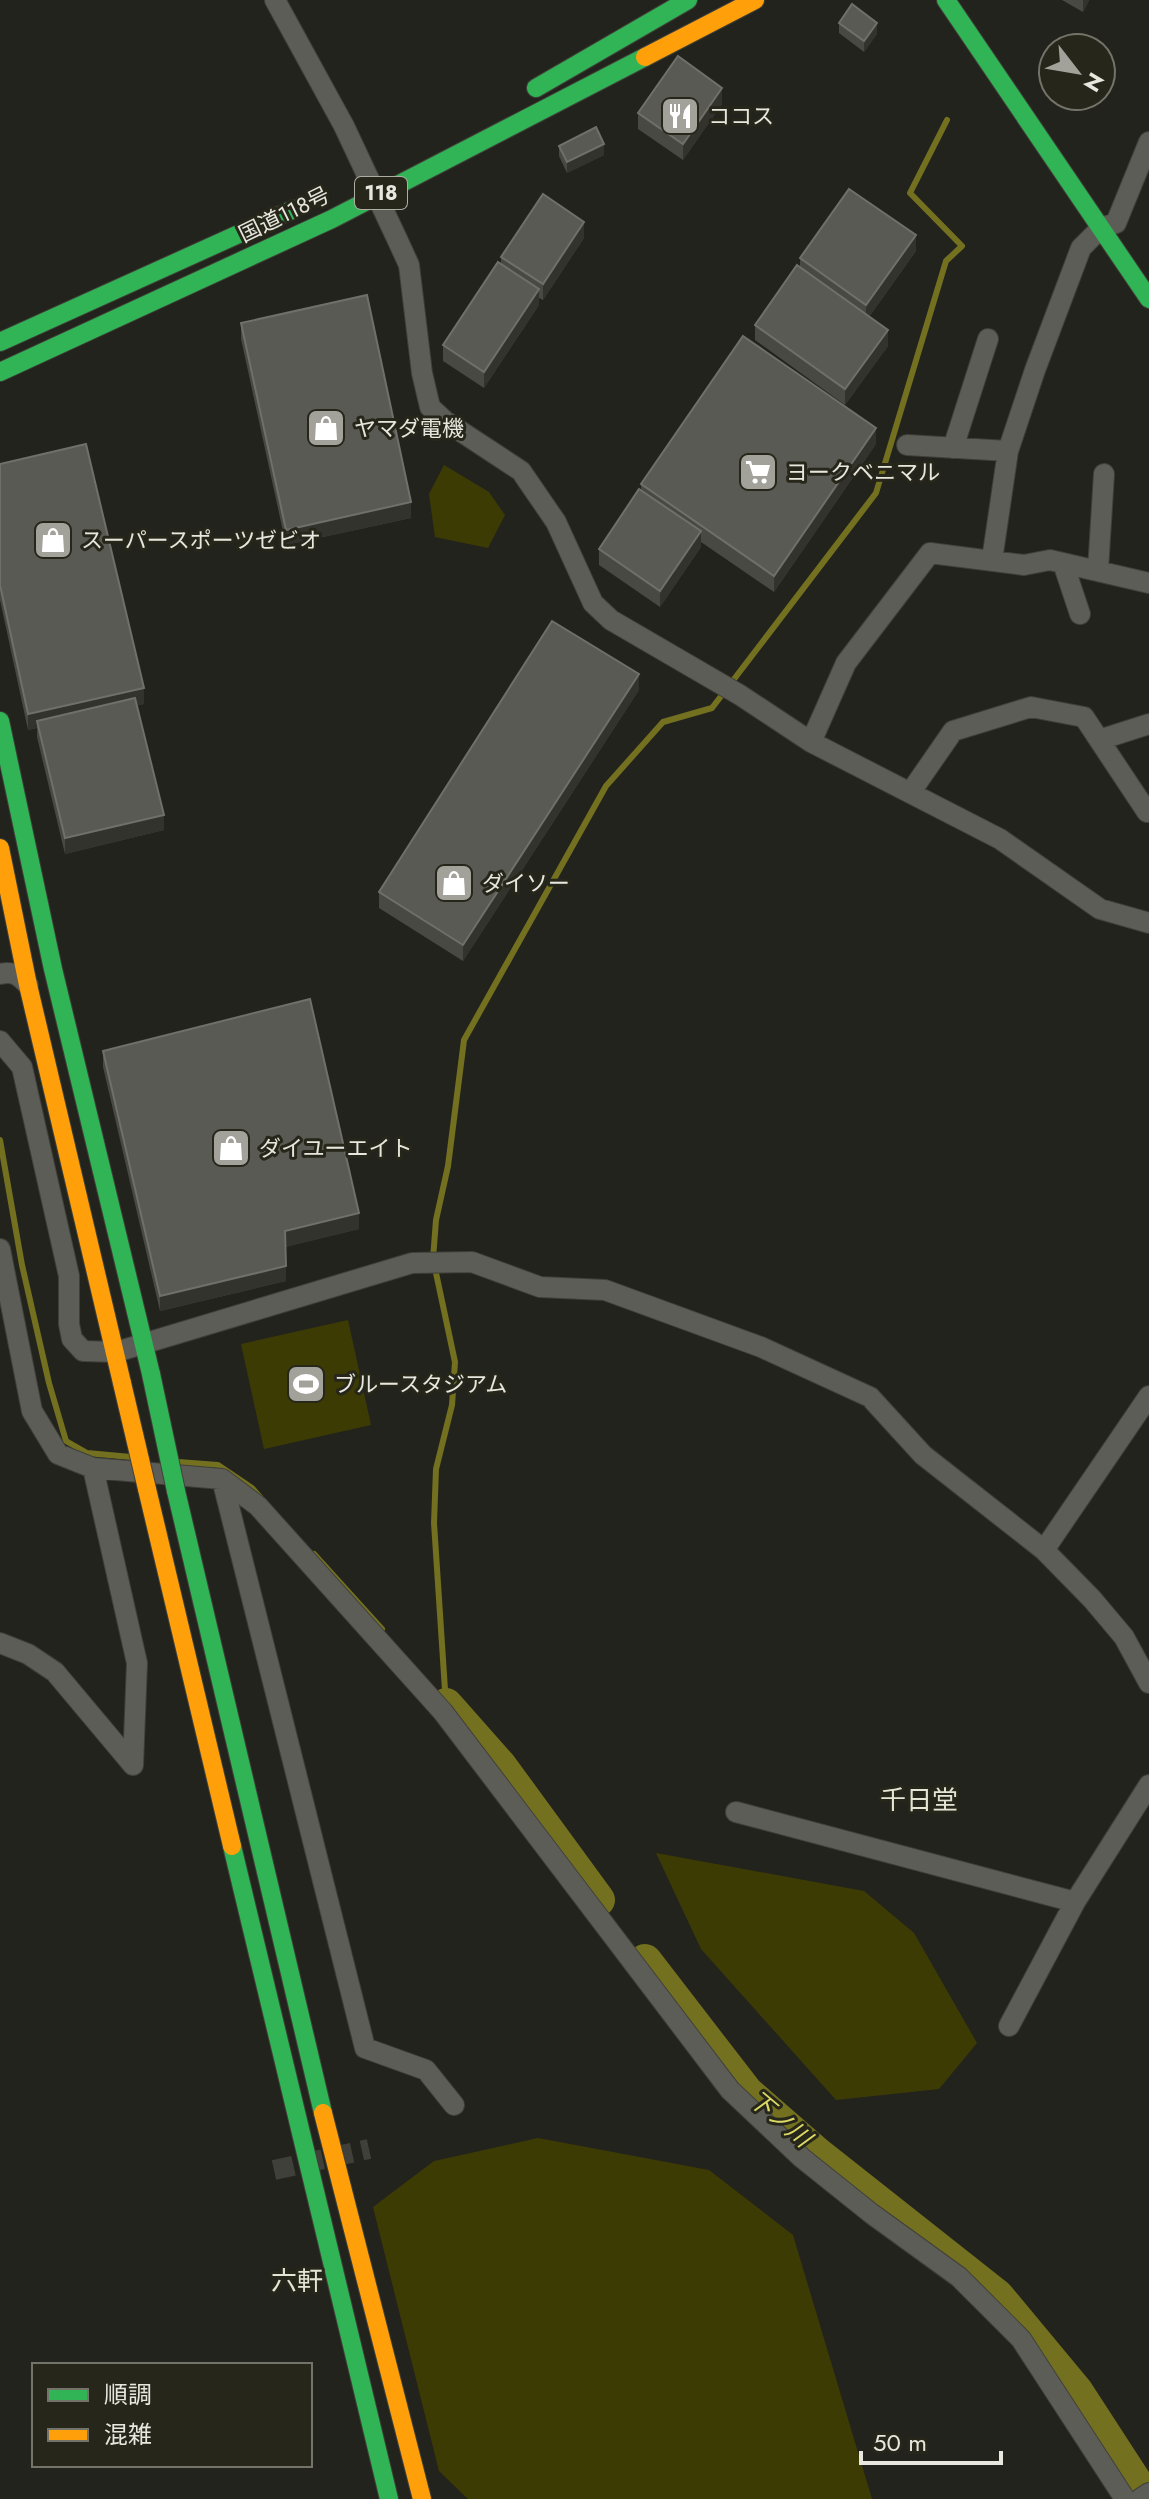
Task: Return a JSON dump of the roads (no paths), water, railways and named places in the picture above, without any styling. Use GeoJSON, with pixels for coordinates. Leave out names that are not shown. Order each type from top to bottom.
{"type":"FeatureCollection","features":[{"type":"Feature","properties":{"kind":"main road"},"geometry":{"type":"LineString","coordinates":[[515,100],[688,0]]}},
{"type":"Feature","properties":{"kind":"main road","name":"国道118号"},"geometry":{"type":"LineString","coordinates":[[0,372],[332,219],[755,0]]}},
{"type":"Feature","properties":{"kind":"main road"},"geometry":{"type":"LineString","coordinates":[[946,0],[1149,299]]}},
{"type":"Feature","properties":{"kind":"main road","name":"国道118号"},"geometry":{"type":"LineString","coordinates":[[350,183],[378,169]]}},
{"type":"Feature","properties":{"kind":"main road","name":"国道118号"},"geometry":{"type":"LineString","coordinates":[[0,342],[309,203]]}},
{"type":"Feature","properties":{"kind":"main road"},"geometry":{"type":"LineString","coordinates":[[0,721],[53,969],[144,1344],[331,2147],[422,2499]]}},
{"type":"Feature","properties":{"kind":"main road"},"geometry":{"type":"LineString","coordinates":[[0,848],[28,985],[389,2499]]}},
{"type":"Feature","properties":{"kind":"street"},"geometry":{"type":"LineString","coordinates":[[275,0],[344,126],[409,265],[422,373],[430,407],[445,421],[521,471],[556,522],[593,603],[611,620],[740,695],[811,742],[1000,839],[1100,909],[1149,923]]}},
{"type":"Feature","properties":{"kind":"street"},"geometry":{"type":"LineString","coordinates":[[992,560],[1008,451],[1035,370],[1081,248],[1101,228],[1116,223],[1149,142]]}},
{"type":"Feature","properties":{"kind":"street"},"geometry":{"type":"LineString","coordinates":[[953,448],[988,339]]}},
{"type":"Feature","properties":{"kind":"street"},"geometry":{"type":"LineString","coordinates":[[907,445],[1008,451]]}},
{"type":"Feature","properties":{"kind":"street"},"geometry":{"type":"LineString","coordinates":[[1098,570],[1104,474]]}},
{"type":"Feature","properties":{"kind":"street"},"geometry":{"type":"LineString","coordinates":[[811,742],[846,663],[930,553],[1024,565],[1050,560],[1149,583]]}},
{"type":"Feature","properties":{"kind":"street"},"geometry":{"type":"LineString","coordinates":[[1063,563],[1080,614]]}},
{"type":"Feature","properties":{"kind":"street"},"geometry":{"type":"LineString","coordinates":[[910,793],[953,731],[1031,707],[1084,717],[1149,811]]}},
{"type":"Feature","properties":{"kind":"street"},"geometry":{"type":"LineString","coordinates":[[1099,740],[1149,724]]}},
{"type":"Feature","properties":{"kind":"street"},"geometry":{"type":"LineString","coordinates":[[0,974],[9,972],[18,975],[28,985]]}},
{"type":"Feature","properties":{"kind":"street"},"geometry":{"type":"LineString","coordinates":[[0,1041],[22,1067],[69,1276],[72,1339],[83,1351],[116,1352],[412,1263],[472,1262],[540,1287],[605,1290],[761,1347],[870,1397],[923,1455],[1044,1550],[1092,1599],[1124,1637],[1149,1683]]}},
{"type":"Feature","properties":{"kind":"street"},"geometry":{"type":"LineString","coordinates":[[0,1249],[32,1411],[58,1454],[93,1468],[222,1479],[258,1506],[443,1712],[730,2090],[802,2158],[959,2277],[1021,2339],[1125,2499]]}},
{"type":"Feature","properties":{"kind":"street"},"geometry":{"type":"LineString","coordinates":[[1044,1550],[1149,1396]]}},
{"type":"Feature","properties":{"kind":"street"},"geometry":{"type":"LineString","coordinates":[[0,1643],[28,1654],[55,1672],[133,1765],[137,1663],[93,1468]]}},
{"type":"Feature","properties":{"kind":"street"},"geometry":{"type":"LineString","coordinates":[[222,1479],[365,2048],[426,2070],[454,2105]]}},
{"type":"Feature","properties":{"kind":"street"},"geometry":{"type":"LineString","coordinates":[[1009,2026],[1075,1902],[1149,1785]]}},
{"type":"Feature","properties":{"kind":"street"},"geometry":{"type":"LineString","coordinates":[[736,1812],[1075,1902]]}},
{"type":"Feature","properties":{"kind":"street"},"geometry":{"type":"LineString","coordinates":[[1140,2499],[1149,2493]]}},
{"type":"Feature","properties":{"kind":"waterway"},"geometry":{"type":"LineString","coordinates":[[446,1705],[434,1523],[436,1469],[452,1405],[455,1362],[433,1259],[436,1220],[448,1166],[464,1040],[606,786],[663,722],[712,708],[876,493],[946,261],[962,246],[910,193],[947,120]]}},
{"type":"Feature","properties":{"kind":"waterway"},"geometry":{"type":"LineString","coordinates":[[0,1140],[22,1265],[49,1383],[66,1441],[87,1453],[131,1457]]}},
{"type":"Feature","properties":{"kind":"waterway"},"geometry":{"type":"LineString","coordinates":[[178,1462],[218,1465],[260,1497]]}},
{"type":"Feature","properties":{"kind":"waterway"},"geometry":{"type":"LineString","coordinates":[[314,1554],[382,1629]]}},
{"type":"Feature","properties":{"kind":"waterway","name":"下ノ川"},"geometry":{"type":"LineString","coordinates":[[446,1705],[500,1766],[598,1900]]}},
{"type":"Feature","properties":{"kind":"waterway","name":"下ノ川"},"geometry":{"type":"LineString","coordinates":[[645,1961],[746,2092],[816,2153],[997,2296],[1076,2391],[1146,2499]]}},
{"type":"Feature","properties":{"kind":"tunnel"},"geometry":{"type":"LineString","coordinates":[[274,2170],[369,2149]]}},
{"type":"Feature","properties":{"kind":"place","name":"ココス"},"geometry":{"type":"Point","coordinates":[680,116]}},
{"type":"Feature","properties":{"kind":"place","name":"ヤマダ電機"},"geometry":{"type":"Point","coordinates":[326,428]}},
{"type":"Feature","properties":{"kind":"place","name":"ヨークベニマル"},"geometry":{"type":"Point","coordinates":[758,472]}},
{"type":"Feature","properties":{"kind":"place","name":"スーパースポーツゼビオ"},"geometry":{"type":"Point","coordinates":[53,540]}},
{"type":"Feature","properties":{"kind":"place","name":"ダイソー"},"geometry":{"type":"Point","coordinates":[454,883]}},
{"type":"Feature","properties":{"kind":"place","name":"ダイユーエイト"},"geometry":{"type":"Point","coordinates":[231,1148]}},
{"type":"Feature","properties":{"kind":"place","name":"ブルースタジアム"},"geometry":{"type":"Point","coordinates":[306,1384]}},
{"type":"Feature","properties":{"kind":"district","name":"千日堂"},"geometry":{"type":"Point","coordinates":[919,1800]}},
{"type":"Feature","properties":{"kind":"district","name":"六軒"},"geometry":{"type":"Point","coordinates":[297,2281]}}]}
